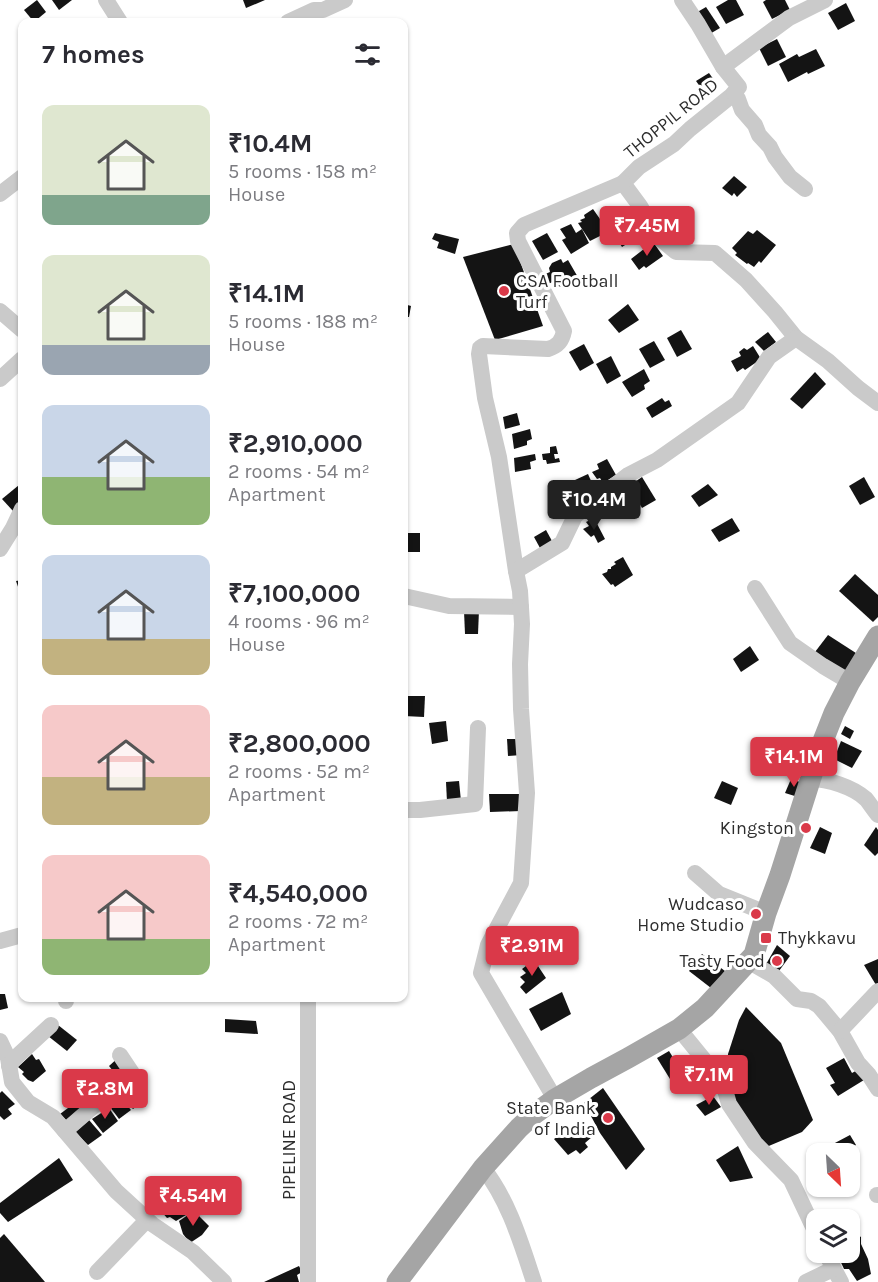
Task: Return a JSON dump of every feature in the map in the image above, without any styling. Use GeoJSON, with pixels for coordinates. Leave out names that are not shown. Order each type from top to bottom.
{"type":"FeatureCollection","features":[{"type":"Feature","properties":{"kind":"main road"},"geometry":{"type":"LineString","coordinates":[[397,1282],[483,1168],[533,1115],[591,1077],[679,1029],[705,1008],[754,955],[821,746],[850,682],[878,636]]}},
{"type":"Feature","properties":{"kind":"street"},"geometry":{"type":"LineString","coordinates":[[106,0],[117,18]]}},
{"type":"Feature","properties":{"kind":"street"},"geometry":{"type":"LineString","coordinates":[[297,18],[345,0]]}},
{"type":"Feature","properties":{"kind":"street"},"geometry":{"type":"LineString","coordinates":[[685,4],[703,0]]}},
{"type":"Feature","properties":{"kind":"street"},"geometry":{"type":"LineString","coordinates":[[723,67],[789,18],[825,0]]}},
{"type":"Feature","properties":{"kind":"street","name":"THOPPIL ROAD"},"geometry":{"type":"LineString","coordinates":[[685,4],[723,67],[739,87],[674,144],[639,166],[623,183],[640,206],[657,236],[676,252],[715,253],[746,280],[796,338],[828,361],[878,403]]}},
{"type":"Feature","properties":{"kind":"street"},"geometry":{"type":"LineString","coordinates":[[734,93],[742,110],[755,125],[759,135],[770,147],[789,177],[805,189]]}},
{"type":"Feature","properties":{"kind":"street"},"geometry":{"type":"LineString","coordinates":[[0,194],[18,180]]}},
{"type":"Feature","properties":{"kind":"street"},"geometry":{"type":"LineString","coordinates":[[555,1099],[481,973],[488,945],[521,883],[527,793],[521,709],[520,591],[499,457],[485,398],[479,354],[483,346],[548,349],[555,347],[562,340],[564,331],[518,242],[517,232],[524,225],[623,183]]}},
{"type":"Feature","properties":{"kind":"street"},"geometry":{"type":"LineString","coordinates":[[0,311],[18,327]]}},
{"type":"Feature","properties":{"kind":"street"},"geometry":{"type":"LineString","coordinates":[[516,571],[562,543],[575,516],[628,475],[657,460],[738,403],[769,357],[796,338]]}},
{"type":"Feature","properties":{"kind":"street"},"geometry":{"type":"LineString","coordinates":[[0,379],[18,363]]}},
{"type":"Feature","properties":{"kind":"street"},"geometry":{"type":"LineString","coordinates":[[2,540],[18,515]]}},
{"type":"Feature","properties":{"kind":"street"},"geometry":{"type":"LineString","coordinates":[[755,588],[790,643],[850,682]]}},
{"type":"Feature","properties":{"kind":"street"},"geometry":{"type":"LineString","coordinates":[[408,597],[449,606],[521,607]]}},
{"type":"Feature","properties":{"kind":"street"},"geometry":{"type":"LineString","coordinates":[[408,810],[475,804],[478,728]]}},
{"type":"Feature","properties":{"kind":"street"},"geometry":{"type":"LineString","coordinates":[[810,779],[821,779],[850,789],[865,798],[878,815]]}},
{"type":"Feature","properties":{"kind":"street"},"geometry":{"type":"LineString","coordinates":[[695,873],[719,894],[766,913]]}},
{"type":"Feature","properties":{"kind":"street"},"geometry":{"type":"LineString","coordinates":[[0,941],[18,936]]}},
{"type":"Feature","properties":{"kind":"street"},"geometry":{"type":"LineString","coordinates":[[748,961],[774,976],[797,999],[811,1000],[819,1006],[840,1031],[858,1063],[878,1089]]}},
{"type":"Feature","properties":{"kind":"street"},"geometry":{"type":"LineString","coordinates":[[840,1031],[878,991]]}},
{"type":"Feature","properties":{"kind":"street","name":"PIPELINE ROAD"},"geometry":{"type":"LineString","coordinates":[[308,1002],[308,1282]]}},
{"type":"Feature","properties":{"kind":"street"},"geometry":{"type":"LineString","coordinates":[[7,1078],[13,1060],[51,1026]]}},
{"type":"Feature","properties":{"kind":"street"},"geometry":{"type":"LineString","coordinates":[[679,1029],[723,1083],[729,1104],[755,1143],[791,1180],[806,1212]]}},
{"type":"Feature","properties":{"kind":"street"},"geometry":{"type":"LineString","coordinates":[[0,1041],[8,1058],[7,1078],[28,1102],[53,1117],[116,1191],[147,1220],[193,1252],[224,1282]]}},
{"type":"Feature","properties":{"kind":"street"},"geometry":{"type":"LineString","coordinates":[[65,1131],[132,1072],[120,1055]]}},
{"type":"Feature","properties":{"kind":"street"},"geometry":{"type":"LineString","coordinates":[[483,1168],[496,1186],[508,1210],[534,1282]]}},
{"type":"Feature","properties":{"kind":"street"},"geometry":{"type":"LineString","coordinates":[[97,1272],[147,1220]]}},
{"type":"Feature","properties":{"kind":"street"},"geometry":{"type":"LineString","coordinates":[[806,1282],[837,1275]]}},
{"type":"Feature","properties":{"kind":"building"},"geometry":{"type":"Polygon","coordinates":[[[37,0],[46,12],[39,18],[31,18],[24,10],[37,0]]]}},
{"type":"Feature","properties":{"kind":"building"},"geometry":{"type":"Polygon","coordinates":[[[52,0],[72,0],[59,10],[52,0]]]}},
{"type":"Feature","properties":{"kind":"building"},"geometry":{"type":"Polygon","coordinates":[[[243,0],[265,0],[246,8],[243,0]]]}},
{"type":"Feature","properties":{"kind":"building"},"geometry":{"type":"Polygon","coordinates":[[[728,0],[736,0],[744,15],[726,24],[716,7],[728,0]]]}},
{"type":"Feature","properties":{"kind":"building"},"geometry":{"type":"Polygon","coordinates":[[[785,0],[790,10],[772,19],[763,2],[785,0]]]}},
{"type":"Feature","properties":{"kind":"building"},"geometry":{"type":"Polygon","coordinates":[[[846,3],[855,21],[838,30],[828,13],[846,3]]]}},
{"type":"Feature","properties":{"kind":"building"},"geometry":{"type":"Polygon","coordinates":[[[706,7],[720,28],[708,35],[694,14],[706,7]]]}},
{"type":"Feature","properties":{"kind":"building"},"geometry":{"type":"Polygon","coordinates":[[[777,39],[786,57],[768,66],[759,48],[777,39]]]}},
{"type":"Feature","properties":{"kind":"building"},"geometry":{"type":"Polygon","coordinates":[[[816,49],[825,66],[788,82],[779,64],[797,54],[799,57],[816,49]]]}},
{"type":"Feature","properties":{"kind":"building"},"geometry":{"type":"Polygon","coordinates":[[[709,73],[719,87],[707,96],[696,81],[709,73]]]}},
{"type":"Feature","properties":{"kind":"building"},"geometry":{"type":"Polygon","coordinates":[[[734,176],[747,187],[737,197],[734,193],[732,196],[722,188],[734,176]]]}},
{"type":"Feature","properties":{"kind":"building"},"geometry":{"type":"Polygon","coordinates":[[[593,209],[607,229],[601,233],[602,235],[590,241],[578,223],[582,222],[580,220],[585,218],[584,215],[593,209]]]}},
{"type":"Feature","properties":{"kind":"building"},"geometry":{"type":"Polygon","coordinates":[[[635,215],[645,232],[622,247],[612,231],[635,215]]]}},
{"type":"Feature","properties":{"kind":"building"},"geometry":{"type":"Polygon","coordinates":[[[571,224],[576,233],[582,229],[589,243],[571,254],[562,240],[566,238],[560,229],[571,224]]]}},
{"type":"Feature","properties":{"kind":"building"},"geometry":{"type":"Polygon","coordinates":[[[757,230],[776,245],[761,263],[759,261],[754,267],[735,255],[737,253],[732,248],[748,231],[753,234],[757,230]]]}},
{"type":"Feature","properties":{"kind":"building"},"geometry":{"type":"Polygon","coordinates":[[[435,233],[459,239],[455,254],[437,248],[439,242],[432,239],[435,233]]]}},
{"type":"Feature","properties":{"kind":"building"},"geometry":{"type":"Polygon","coordinates":[[[547,233],[558,252],[543,260],[532,241],[547,233]]]}},
{"type":"Feature","properties":{"kind":"building"},"geometry":{"type":"Polygon","coordinates":[[[653,242],[663,256],[639,270],[631,259],[653,242]]]}},
{"type":"Feature","properties":{"kind":"building","name":"CSA Football Turf"},"geometry":{"type":"Polygon","coordinates":[[[514,244],[543,326],[495,340],[463,257],[514,244]]]}},
{"type":"Feature","properties":{"kind":"building"},"geometry":{"type":"Polygon","coordinates":[[[561,259],[563,263],[568,260],[579,279],[573,283],[572,280],[562,287],[558,286],[555,281],[548,284],[543,275],[550,272],[549,268],[552,263],[561,259]]]}},
{"type":"Feature","properties":{"kind":"building"},"geometry":{"type":"Polygon","coordinates":[[[628,304],[639,320],[619,333],[608,320],[628,304]]]}},
{"type":"Feature","properties":{"kind":"building"},"geometry":{"type":"Polygon","coordinates":[[[408,305],[411,306],[408,317],[408,305]]]}},
{"type":"Feature","properties":{"kind":"building"},"geometry":{"type":"Polygon","coordinates":[[[681,330],[692,349],[677,357],[667,338],[681,330]]]}},
{"type":"Feature","properties":{"kind":"building"},"geometry":{"type":"Polygon","coordinates":[[[768,332],[776,342],[764,351],[755,342],[768,332]]]}},
{"type":"Feature","properties":{"kind":"building"},"geometry":{"type":"Polygon","coordinates":[[[654,341],[665,360],[650,368],[639,349],[654,341]]]}},
{"type":"Feature","properties":{"kind":"building"},"geometry":{"type":"Polygon","coordinates":[[[584,344],[594,363],[580,371],[569,352],[584,344]]]}},
{"type":"Feature","properties":{"kind":"building"},"geometry":{"type":"Polygon","coordinates":[[[753,346],[761,359],[745,370],[743,368],[737,372],[731,361],[741,356],[739,352],[744,348],[747,350],[753,346]]]}},
{"type":"Feature","properties":{"kind":"building"},"geometry":{"type":"Polygon","coordinates":[[[611,356],[621,376],[607,384],[596,364],[611,356]]]}},
{"type":"Feature","properties":{"kind":"building"},"geometry":{"type":"Polygon","coordinates":[[[644,369],[650,381],[644,385],[645,389],[632,397],[622,382],[644,369]]]}},
{"type":"Feature","properties":{"kind":"building"},"geometry":{"type":"Polygon","coordinates":[[[815,372],[826,384],[802,409],[790,399],[815,372]]]}},
{"type":"Feature","properties":{"kind":"building"},"geometry":{"type":"Polygon","coordinates":[[[662,398],[665,402],[669,400],[672,406],[652,418],[646,408],[662,398]]]}},
{"type":"Feature","properties":{"kind":"building"},"geometry":{"type":"Polygon","coordinates":[[[517,413],[520,425],[505,429],[503,417],[517,413]]]}},
{"type":"Feature","properties":{"kind":"building"},"geometry":{"type":"Polygon","coordinates":[[[530,429],[532,439],[527,441],[527,445],[514,449],[512,434],[530,429]]]}},
{"type":"Feature","properties":{"kind":"building"},"geometry":{"type":"Polygon","coordinates":[[[556,446],[558,454],[554,454],[555,459],[559,458],[560,462],[547,464],[542,454],[550,453],[550,447],[556,446]]]}},
{"type":"Feature","properties":{"kind":"building"},"geometry":{"type":"Polygon","coordinates":[[[535,454],[536,460],[530,462],[531,469],[515,472],[514,458],[535,454]]]}},
{"type":"Feature","properties":{"kind":"building"},"geometry":{"type":"Polygon","coordinates":[[[607,459],[616,475],[603,483],[592,472],[599,469],[597,464],[607,459]]]}},
{"type":"Feature","properties":{"kind":"building"},"geometry":{"type":"Polygon","coordinates":[[[588,474],[596,492],[584,497],[575,480],[588,474]]]}},
{"type":"Feature","properties":{"kind":"building"},"geometry":{"type":"Polygon","coordinates":[[[642,477],[656,500],[642,508],[629,486],[642,477]]]}},
{"type":"Feature","properties":{"kind":"building"},"geometry":{"type":"Polygon","coordinates":[[[864,477],[875,497],[860,505],[849,486],[864,477]]]}},
{"type":"Feature","properties":{"kind":"building"},"geometry":{"type":"Polygon","coordinates":[[[708,484],[718,495],[699,507],[691,496],[708,484]]]}},
{"type":"Feature","properties":{"kind":"building"},"geometry":{"type":"Polygon","coordinates":[[[18,486],[18,507],[13,511],[2,499],[18,486]]]}},
{"type":"Feature","properties":{"kind":"building"},"geometry":{"type":"Polygon","coordinates":[[[594,518],[605,539],[598,543],[594,535],[591,537],[583,529],[589,526],[586,522],[594,518]]]}},
{"type":"Feature","properties":{"kind":"building"},"geometry":{"type":"Polygon","coordinates":[[[732,518],[740,531],[719,542],[711,530],[732,518]]]}},
{"type":"Feature","properties":{"kind":"building"},"geometry":{"type":"Polygon","coordinates":[[[546,530],[552,541],[540,548],[534,537],[546,530]]]}},
{"type":"Feature","properties":{"kind":"building"},"geometry":{"type":"Polygon","coordinates":[[[408,533],[420,533],[420,552],[408,552],[408,533]]]}},
{"type":"Feature","properties":{"kind":"building"},"geometry":{"type":"Polygon","coordinates":[[[623,557],[633,575],[615,587],[602,574],[623,557]]]}},
{"type":"Feature","properties":{"kind":"building"},"geometry":{"type":"Polygon","coordinates":[[[855,574],[878,595],[878,617],[873,622],[839,591],[855,574]]]}},
{"type":"Feature","properties":{"kind":"building"},"geometry":{"type":"Polygon","coordinates":[[[479,610],[478,634],[465,634],[464,611],[479,610]]]}},
{"type":"Feature","properties":{"kind":"building"},"geometry":{"type":"Polygon","coordinates":[[[828,635],[859,655],[847,674],[815,652],[828,635]]]}},
{"type":"Feature","properties":{"kind":"building"},"geometry":{"type":"Polygon","coordinates":[[[750,646],[759,660],[741,672],[733,659],[750,646]]]}},
{"type":"Feature","properties":{"kind":"building"},"geometry":{"type":"Polygon","coordinates":[[[408,696],[425,696],[424,717],[408,716],[408,696]]]}},
{"type":"Feature","properties":{"kind":"building"},"geometry":{"type":"Polygon","coordinates":[[[446,721],[448,741],[432,744],[429,723],[446,721]]]}},
{"type":"Feature","properties":{"kind":"building"},"geometry":{"type":"Polygon","coordinates":[[[845,726],[854,731],[850,739],[841,734],[845,726]]]}},
{"type":"Feature","properties":{"kind":"building"},"geometry":{"type":"Polygon","coordinates":[[[507,739],[521,739],[522,755],[508,756],[507,739]]]}},
{"type":"Feature","properties":{"kind":"building"},"geometry":{"type":"Polygon","coordinates":[[[841,741],[862,751],[852,768],[834,759],[841,741]]]}},
{"type":"Feature","properties":{"kind":"building"},"geometry":{"type":"Polygon","coordinates":[[[791,779],[803,783],[798,797],[785,793],[791,779]]]}},
{"type":"Feature","properties":{"kind":"building"},"geometry":{"type":"Polygon","coordinates":[[[459,781],[461,801],[447,802],[446,782],[459,781]]]}},
{"type":"Feature","properties":{"kind":"building"},"geometry":{"type":"Polygon","coordinates":[[[722,781],[738,788],[731,805],[714,798],[722,781]]]}},
{"type":"Feature","properties":{"kind":"building"},"geometry":{"type":"Polygon","coordinates":[[[489,794],[521,794],[521,811],[490,812],[489,794]]]}},
{"type":"Feature","properties":{"kind":"building"},"geometry":{"type":"Polygon","coordinates":[[[820,827],[832,833],[825,854],[810,848],[820,827]]]}},
{"type":"Feature","properties":{"kind":"building"},"geometry":{"type":"Polygon","coordinates":[[[876,827],[878,853],[875,856],[864,845],[876,827]]]}},
{"type":"Feature","properties":{"kind":"building","name":"Tasty Food"},"geometry":{"type":"Polygon","coordinates":[[[777,945],[790,956],[776,975],[765,966],[777,945]]]}},
{"type":"Feature","properties":{"kind":"building"},"geometry":{"type":"Polygon","coordinates":[[[702,954],[725,971],[711,988],[689,971],[702,954]]]}},
{"type":"Feature","properties":{"kind":"building"},"geometry":{"type":"Polygon","coordinates":[[[878,959],[878,983],[876,985],[864,965],[878,959]]]}},
{"type":"Feature","properties":{"kind":"building"},"geometry":{"type":"Polygon","coordinates":[[[534,960],[546,978],[526,994],[520,987],[525,982],[520,977],[526,973],[522,969],[534,960]]]}},
{"type":"Feature","properties":{"kind":"building"},"geometry":{"type":"Polygon","coordinates":[[[562,992],[571,1014],[541,1031],[529,1009],[562,992]]]}},
{"type":"Feature","properties":{"kind":"building"},"geometry":{"type":"Polygon","coordinates":[[[0,994],[5,994],[8,1008],[0,1010],[0,994]]]}},
{"type":"Feature","properties":{"kind":"building"},"geometry":{"type":"Polygon","coordinates":[[[746,1007],[781,1043],[813,1120],[802,1132],[764,1148],[734,1104],[726,1083],[728,1054],[739,1020],[746,1007]]]}},
{"type":"Feature","properties":{"kind":"building"},"geometry":{"type":"Polygon","coordinates":[[[225,1019],[256,1021],[258,1034],[225,1032],[225,1019]]]}},
{"type":"Feature","properties":{"kind":"building"},"geometry":{"type":"Polygon","coordinates":[[[58,1025],[77,1040],[67,1051],[48,1036],[58,1025]]]}},
{"type":"Feature","properties":{"kind":"building"},"geometry":{"type":"Polygon","coordinates":[[[669,1051],[682,1072],[670,1079],[657,1058],[669,1051]]]}},
{"type":"Feature","properties":{"kind":"building"},"geometry":{"type":"Polygon","coordinates":[[[32,1054],[36,1060],[39,1059],[46,1071],[33,1082],[22,1074],[24,1072],[18,1067],[32,1054]]]}},
{"type":"Feature","properties":{"kind":"building"},"geometry":{"type":"Polygon","coordinates":[[[119,1057],[127,1069],[118,1077],[109,1066],[119,1057]]]}},
{"type":"Feature","properties":{"kind":"building"},"geometry":{"type":"Polygon","coordinates":[[[844,1058],[852,1073],[859,1069],[864,1080],[838,1096],[830,1085],[835,1083],[826,1068],[844,1058]]]}},
{"type":"Feature","properties":{"kind":"building"},"geometry":{"type":"Polygon","coordinates":[[[109,1069],[120,1079],[109,1091],[98,1079],[109,1069]]]}},
{"type":"Feature","properties":{"kind":"building"},"geometry":{"type":"Polygon","coordinates":[[[95,1081],[108,1092],[89,1105],[80,1095],[95,1081]]]}},
{"type":"Feature","properties":{"kind":"building"},"geometry":{"type":"Polygon","coordinates":[[[134,1086],[146,1099],[133,1109],[121,1096],[134,1086]]]}},
{"type":"Feature","properties":{"kind":"building","name":"State Bank of India"},"geometry":{"type":"Polygon","coordinates":[[[603,1088],[645,1149],[626,1170],[600,1133],[584,1103],[603,1088]]]}},
{"type":"Feature","properties":{"kind":"building"},"geometry":{"type":"Polygon","coordinates":[[[2,1091],[15,1104],[8,1109],[12,1114],[4,1120],[0,1116],[0,1093],[2,1091]]]}},
{"type":"Feature","properties":{"kind":"building"},"geometry":{"type":"Polygon","coordinates":[[[713,1096],[721,1107],[705,1116],[696,1105],[713,1096]]]}},
{"type":"Feature","properties":{"kind":"building"},"geometry":{"type":"Polygon","coordinates":[[[120,1097],[131,1110],[119,1119],[110,1107],[120,1097]]]}},
{"type":"Feature","properties":{"kind":"building"},"geometry":{"type":"Polygon","coordinates":[[[80,1099],[86,1109],[69,1123],[60,1114],[80,1099]]]}},
{"type":"Feature","properties":{"kind":"building"},"geometry":{"type":"Polygon","coordinates":[[[109,1108],[118,1121],[103,1133],[92,1119],[109,1108]]]}},
{"type":"Feature","properties":{"kind":"building"},"geometry":{"type":"Polygon","coordinates":[[[89,1120],[102,1135],[88,1145],[75,1132],[89,1120]]]}},
{"type":"Feature","properties":{"kind":"building"},"geometry":{"type":"Polygon","coordinates":[[[580,1121],[592,1137],[585,1143],[588,1147],[580,1154],[576,1150],[568,1155],[554,1139],[580,1121]]]}},
{"type":"Feature","properties":{"kind":"building"},"geometry":{"type":"Polygon","coordinates":[[[850,1135],[855,1143],[835,1143],[850,1135]]]}},
{"type":"Feature","properties":{"kind":"building"},"geometry":{"type":"Polygon","coordinates":[[[738,1146],[753,1178],[730,1182],[716,1160],[738,1146]]]}},
{"type":"Feature","properties":{"kind":"building"},"geometry":{"type":"Polygon","coordinates":[[[59,1158],[73,1180],[8,1222],[0,1213],[0,1203],[59,1158]]]}},
{"type":"Feature","properties":{"kind":"building"},"geometry":{"type":"Polygon","coordinates":[[[183,1192],[196,1203],[186,1215],[176,1221],[170,1217],[167,1218],[160,1210],[183,1192]]]}},
{"type":"Feature","properties":{"kind":"building"},"geometry":{"type":"Polygon","coordinates":[[[194,1211],[209,1226],[202,1235],[190,1243],[183,1234],[179,1221],[194,1211]]]}},
{"type":"Feature","properties":{"kind":"building"},"geometry":{"type":"Polygon","coordinates":[[[4,1234],[45,1282],[0,1282],[0,1238],[4,1234]]]}},
{"type":"Feature","properties":{"kind":"building"},"geometry":{"type":"Polygon","coordinates":[[[860,1236],[871,1274],[857,1281],[849,1269],[844,1269],[841,1263],[860,1263],[860,1236]]]}},
{"type":"Feature","properties":{"kind":"building"},"geometry":{"type":"Polygon","coordinates":[[[299,1266],[302,1272],[297,1275],[299,1282],[264,1282],[299,1266]]]}},
{"type":"Feature","properties":{"kind":"place","name":"CSA Football Turf"},"geometry":{"type":"Point","coordinates":[504,291]}},
{"type":"Feature","properties":{"kind":"place","name":"Kingston"},"geometry":{"type":"Point","coordinates":[806,828]}},
{"type":"Feature","properties":{"kind":"place","name":"Wudcaso Home Studio"},"geometry":{"type":"Point","coordinates":[756,914]}},
{"type":"Feature","properties":{"kind":"place","name":"Thykkavu"},"geometry":{"type":"Point","coordinates":[766,938]}},
{"type":"Feature","properties":{"kind":"place","name":"Tasty Food"},"geometry":{"type":"Point","coordinates":[777,961]}},
{"type":"Feature","properties":{"kind":"place","name":"State Bank of India"},"geometry":{"type":"Point","coordinates":[608,1118]}}]}
